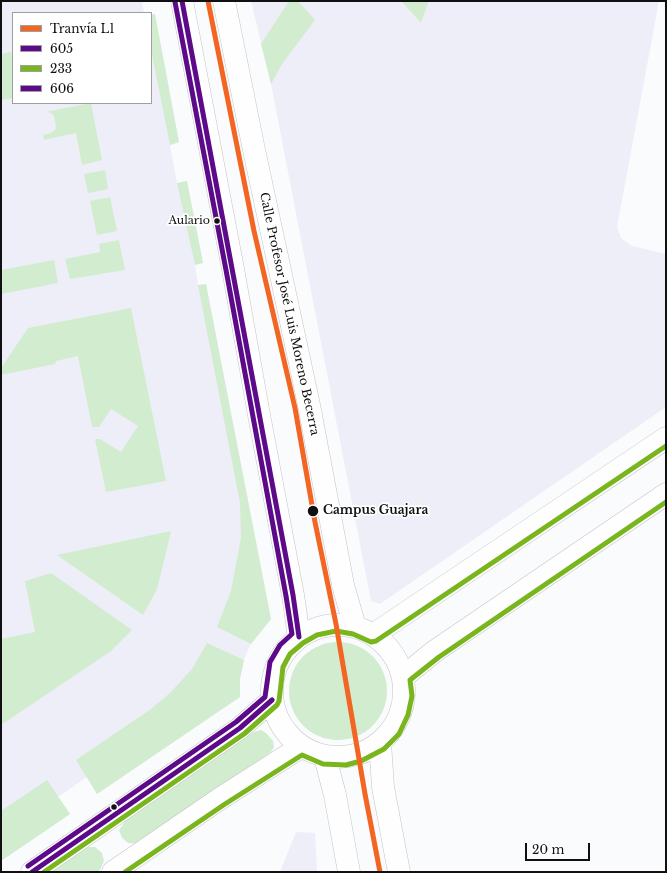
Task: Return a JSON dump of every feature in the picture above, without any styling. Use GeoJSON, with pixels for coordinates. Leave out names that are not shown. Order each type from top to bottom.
{"type":"FeatureCollection","features":[{"type":"Feature","properties":{"kind":"street"},"geometry":{"type":"LineString","coordinates":[[182,1],[233,269],[293,595],[299,636]]}},
{"type":"Feature","properties":{"kind":"street","name":"Calle Profesor José Luis Moreno Becerra"},"geometry":{"type":"LineString","coordinates":[[224,1],[254,150],[309,405],[343,585],[364,631]]}},
{"type":"Feature","properties":{"kind":"street"},"geometry":{"type":"LineString","coordinates":[[364,631],[666,438]]}},
{"type":"Feature","properties":{"kind":"street"},"geometry":{"type":"LineString","coordinates":[[403,677],[435,651],[666,494]]}},
{"type":"Feature","properties":{"kind":"street"},"geometry":{"type":"LineString","coordinates":[[336,624],[364,631],[393,653],[403,677],[405,695],[401,713],[393,730],[380,743],[358,755],[346,758],[325,757],[301,747],[281,727],[272,700],[276,665],[285,649],[299,636],[315,628],[336,624]]}},
{"type":"Feature","properties":{"kind":"street"},"geometry":{"type":"LineString","coordinates":[[32,872],[240,728],[272,700]]}},
{"type":"Feature","properties":{"kind":"street"},"geometry":{"type":"LineString","coordinates":[[380,743],[383,787],[399,872]]}},
{"type":"Feature","properties":{"kind":"street"},"geometry":{"type":"LineString","coordinates":[[113,872],[221,798],[301,747]]}},
{"type":"Feature","properties":{"kind":"street"},"geometry":{"type":"LineString","coordinates":[[325,757],[335,795],[349,872]]}},
{"type":"Feature","properties":{"kind":"shaded area"},"geometry":{"type":"Polygon","coordinates":[[[1,1],[142,1],[144,12],[12,12],[12,104],[152,104],[152,15],[155,14],[179,142],[170,145],[177,183],[187,181],[203,263],[195,265],[198,285],[206,284],[271,619],[251,644],[244,660],[240,679],[240,697],[97,794],[87,777],[58,797],[70,814],[1,861],[1,1]]]}},
{"type":"Feature","properties":{"kind":"shaded area"},"geometry":{"type":"Polygon","coordinates":[[[251,1],[401,1],[421,23],[429,1],[659,1],[617,227],[621,238],[632,246],[666,254],[666,407],[380,604],[371,601],[271,84],[251,1]]]}},
{"type":"Feature","properties":{"kind":"shaded area"},"geometry":{"type":"Polygon","coordinates":[[[296,832],[315,833],[317,872],[280,872],[296,832]]]}},
{"type":"Feature","properties":{"kind":"green space"},"geometry":{"type":"Polygon","coordinates":[[[289,1],[298,1],[315,20],[282,64],[271,84],[261,44],[289,1]]]}},
{"type":"Feature","properties":{"kind":"green space"},"geometry":{"type":"Polygon","coordinates":[[[401,1],[429,1],[421,23],[401,1]]]}},
{"type":"Feature","properties":{"kind":"green space"},"geometry":{"type":"Polygon","coordinates":[[[155,14],[179,142],[170,145],[152,55],[152,15],[155,14]]]}},
{"type":"Feature","properties":{"kind":"green space"},"geometry":{"type":"Polygon","coordinates":[[[11,52],[12,98],[1,100],[1,54],[11,52]]]}},
{"type":"Feature","properties":{"kind":"green space"},"geometry":{"type":"Polygon","coordinates":[[[91,104],[102,160],[82,165],[76,133],[44,140],[43,135],[51,133],[55,130],[56,125],[54,116],[51,113],[45,112],[91,104]]]}},
{"type":"Feature","properties":{"kind":"green space"},"geometry":{"type":"Polygon","coordinates":[[[105,170],[108,189],[88,193],[84,174],[105,170]]]}},
{"type":"Feature","properties":{"kind":"green space"},"geometry":{"type":"Polygon","coordinates":[[[187,181],[203,263],[195,265],[177,183],[187,181]]]}},
{"type":"Feature","properties":{"kind":"green space"},"geometry":{"type":"Polygon","coordinates":[[[110,197],[117,231],[97,235],[90,201],[110,197]]]}},
{"type":"Feature","properties":{"kind":"green space"},"geometry":{"type":"Polygon","coordinates":[[[119,240],[125,270],[70,279],[65,259],[100,252],[99,244],[119,240]]]}},
{"type":"Feature","properties":{"kind":"green space"},"geometry":{"type":"Polygon","coordinates":[[[54,260],[58,283],[1,294],[1,270],[54,260]]]}},
{"type":"Feature","properties":{"kind":"green space"},"geometry":{"type":"Polygon","coordinates":[[[206,284],[271,619],[251,644],[217,627],[231,591],[241,538],[240,503],[198,285],[206,284]]]}},
{"type":"Feature","properties":{"kind":"green space"},"geometry":{"type":"Polygon","coordinates":[[[131,308],[166,481],[106,492],[95,439],[100,439],[121,452],[138,426],[111,409],[99,427],[92,427],[78,356],[56,361],[55,364],[1,375],[1,368],[28,328],[131,308]]]}},
{"type":"Feature","properties":{"kind":"green space"},"geometry":{"type":"Polygon","coordinates":[[[171,531],[157,589],[143,615],[57,555],[171,531]]]}},
{"type":"Feature","properties":{"kind":"green space"},"geometry":{"type":"Polygon","coordinates":[[[51,573],[132,630],[111,651],[1,725],[1,639],[35,632],[25,581],[51,573]]]}},
{"type":"Feature","properties":{"kind":"green space"},"geometry":{"type":"Polygon","coordinates":[[[338,642],[357,646],[373,656],[383,672],[387,691],[383,710],[373,726],[357,736],[338,740],[319,736],[303,726],[293,710],[289,691],[293,672],[303,656],[319,646],[338,642]]]}},
{"type":"Feature","properties":{"kind":"green space"},"geometry":{"type":"Polygon","coordinates":[[[207,643],[244,660],[240,679],[240,697],[97,794],[76,760],[151,709],[170,693],[192,669],[207,643]]]}},
{"type":"Feature","properties":{"kind":"green space"},"geometry":{"type":"Polygon","coordinates":[[[261,730],[273,741],[274,747],[271,752],[139,844],[128,843],[122,838],[119,830],[125,821],[254,732],[261,730]]]}},
{"type":"Feature","properties":{"kind":"green space"},"geometry":{"type":"Polygon","coordinates":[[[47,780],[70,814],[1,861],[1,811],[47,780]]]}},
{"type":"Feature","properties":{"kind":"green space"},"geometry":{"type":"Polygon","coordinates":[[[86,847],[95,847],[102,853],[104,861],[100,870],[97,872],[49,872],[86,847]]]}},
{"type":"Feature","properties":{"kind":"tram line","name":"L1"},"geometry":{"type":"LineString","coordinates":[[208,1],[254,231],[295,408],[315,522],[336,624],[380,872]]}},
{"type":"Feature","properties":{"kind":"transit line","name":"605"},"geometry":{"type":"LineString","coordinates":[[182,1],[293,595],[299,637]]}},
{"type":"Feature","properties":{"kind":"transit line","name":"606"},"geometry":{"type":"LineString","coordinates":[[28,866],[236,722],[265,697],[270,662],[280,645],[292,634],[226,270],[175,2]]}},
{"type":"Feature","properties":{"kind":"transit line","name":"233"},"geometry":{"type":"LineString","coordinates":[[44,872],[244,734],[277,705],[279,701],[283,667],[290,654],[303,643],[317,635],[336,631],[353,634],[371,642],[376,641],[666,446]]}},
{"type":"Feature","properties":{"kind":"transit line","name":"233"},"geometry":{"type":"LineString","coordinates":[[125,872],[225,804],[302,755],[323,764],[346,765],[361,761],[384,749],[399,734],[408,715],[412,696],[410,680],[439,657],[666,502]]}},
{"type":"Feature","properties":{"kind":"transit line","name":"605"},"geometry":{"type":"LineString","coordinates":[[32,872],[240,728],[272,700]]}},
{"type":"Feature","properties":{"kind":"place","name":"Aulario"},"geometry":{"type":"Point","coordinates":[217,221]}},
{"type":"Feature","properties":{"kind":"place","name":"Campus Guajara"},"geometry":{"type":"Point","coordinates":[313,511]}}]}
